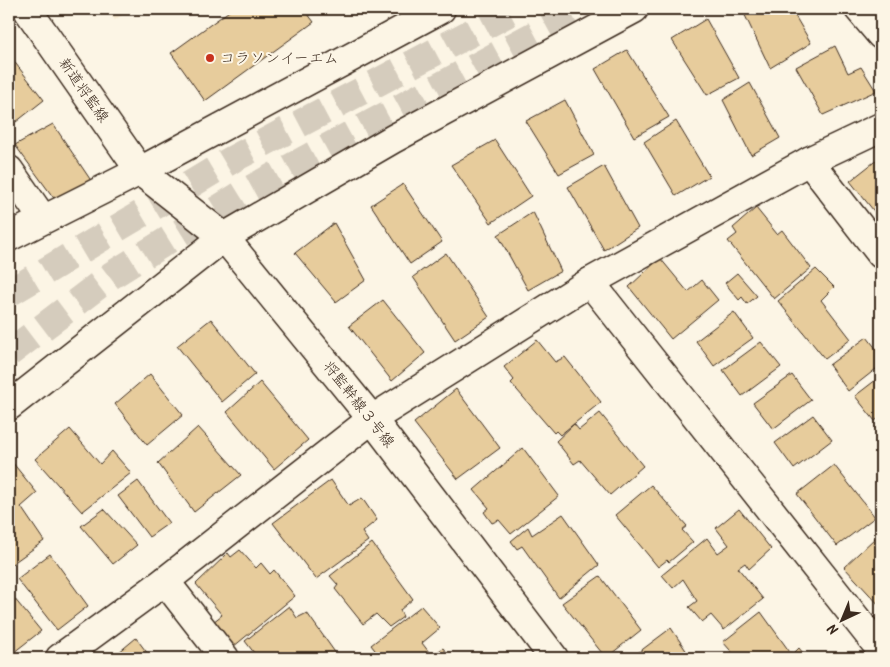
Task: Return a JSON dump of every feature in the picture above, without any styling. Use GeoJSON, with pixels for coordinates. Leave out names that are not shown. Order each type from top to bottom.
{"type":"FeatureCollection","features":[{"type":"Feature","properties":{"kind":"street","name":"新道将監線"},"geometry":{"type":"LineString","coordinates":[[27,9],[140,171]]}},
{"type":"Feature","properties":{"kind":"street"},"geometry":{"type":"LineString","coordinates":[[9,237],[140,171],[441,9]]}},
{"type":"Feature","properties":{"kind":"street"},"geometry":{"type":"LineString","coordinates":[[9,406],[224,237],[393,140],[634,9]]}},
{"type":"Feature","properties":{"kind":"street"},"geometry":{"type":"LineString","coordinates":[[859,9],[881,36]]}},
{"type":"Feature","properties":{"kind":"street"},"geometry":{"type":"LineString","coordinates":[[60,658],[165,581],[372,419],[590,282],[809,161],[881,126]]}},
{"type":"Feature","properties":{"kind":"street"},"geometry":{"type":"LineString","coordinates":[[809,161],[881,254]]}},
{"type":"Feature","properties":{"kind":"street"},"geometry":{"type":"LineString","coordinates":[[9,170],[43,219]]}},
{"type":"Feature","properties":{"kind":"street","name":"将監幹線３号線"},"geometry":{"type":"LineString","coordinates":[[140,171],[224,237],[372,419],[554,658]]}},
{"type":"Feature","properties":{"kind":"street"},"geometry":{"type":"LineString","coordinates":[[590,282],[881,650]]}},
{"type":"Feature","properties":{"kind":"street"},"geometry":{"type":"LineString","coordinates":[[165,581],[225,658]]}},
{"type":"Feature","properties":{"kind":"shaded area"},"geometry":{"type":"Polygon","coordinates":[[[106,9],[130,9],[115,20],[106,9]]]}},
{"type":"Feature","properties":{"kind":"building"},"geometry":{"type":"Polygon","coordinates":[[[232,9],[304,9],[314,22],[205,101],[171,53],[232,9]]]}},
{"type":"Feature","properties":{"kind":"building"},"geometry":{"type":"Polygon","coordinates":[[[742,9],[791,9],[811,43],[770,68],[742,9]]]}},
{"type":"Feature","properties":{"kind":"building"},"geometry":{"type":"Polygon","coordinates":[[[706,19],[739,78],[707,95],[672,40],[706,19]]]}},
{"type":"Feature","properties":{"kind":"building"},"geometry":{"type":"Polygon","coordinates":[[[835,46],[848,73],[861,67],[876,91],[823,115],[796,67],[835,46]]]}},
{"type":"Feature","properties":{"kind":"building"},"geometry":{"type":"Polygon","coordinates":[[[627,50],[669,117],[634,137],[595,69],[627,50]]]}},
{"type":"Feature","properties":{"kind":"building"},"geometry":{"type":"Polygon","coordinates":[[[9,55],[44,100],[16,122],[9,114],[9,55]]]}},
{"type":"Feature","properties":{"kind":"building"},"geometry":{"type":"Polygon","coordinates":[[[750,83],[780,138],[751,155],[723,100],[750,83]]]}},
{"type":"Feature","properties":{"kind":"building"},"geometry":{"type":"Polygon","coordinates":[[[565,100],[594,155],[559,174],[526,121],[565,100]]]}},
{"type":"Feature","properties":{"kind":"building"},"geometry":{"type":"Polygon","coordinates":[[[676,121],[709,176],[676,196],[644,142],[676,121]]]}},
{"type":"Feature","properties":{"kind":"building"},"geometry":{"type":"Polygon","coordinates":[[[53,124],[92,182],[56,201],[15,145],[53,124]]]}},
{"type":"Feature","properties":{"kind":"building"},"geometry":{"type":"Polygon","coordinates":[[[495,140],[531,196],[491,223],[451,165],[495,140]]]}},
{"type":"Feature","properties":{"kind":"building"},"geometry":{"type":"Polygon","coordinates":[[[878,159],[881,163],[881,220],[850,181],[878,159]]]}},
{"type":"Feature","properties":{"kind":"building"},"geometry":{"type":"Polygon","coordinates":[[[604,166],[638,228],[604,250],[568,187],[604,166]]]}},
{"type":"Feature","properties":{"kind":"building"},"geometry":{"type":"Polygon","coordinates":[[[403,184],[442,242],[410,264],[371,205],[403,184]]]}},
{"type":"Feature","properties":{"kind":"building"},"geometry":{"type":"Polygon","coordinates":[[[756,208],[777,234],[782,230],[811,268],[774,299],[728,241],[737,234],[733,228],[756,208]]]}},
{"type":"Feature","properties":{"kind":"building"},"geometry":{"type":"Polygon","coordinates":[[[533,212],[561,271],[528,290],[498,235],[533,212]]]}},
{"type":"Feature","properties":{"kind":"building"},"geometry":{"type":"Polygon","coordinates":[[[334,223],[366,280],[336,302],[295,253],[334,223]]]}},
{"type":"Feature","properties":{"kind":"building"},"geometry":{"type":"Polygon","coordinates":[[[446,253],[489,317],[455,340],[413,277],[446,253]]]}},
{"type":"Feature","properties":{"kind":"building"},"geometry":{"type":"Polygon","coordinates":[[[660,258],[688,292],[702,280],[718,300],[671,339],[629,287],[660,258]]]}},
{"type":"Feature","properties":{"kind":"building"},"geometry":{"type":"Polygon","coordinates":[[[816,269],[834,287],[821,300],[851,339],[825,359],[778,301],[816,269]]]}},
{"type":"Feature","properties":{"kind":"building"},"geometry":{"type":"Polygon","coordinates":[[[737,273],[757,296],[747,304],[742,297],[739,300],[725,283],[737,273]]]}},
{"type":"Feature","properties":{"kind":"building"},"geometry":{"type":"Polygon","coordinates":[[[383,300],[425,353],[392,381],[349,326],[383,300]]]}},
{"type":"Feature","properties":{"kind":"building"},"geometry":{"type":"Polygon","coordinates":[[[734,312],[753,338],[714,366],[696,341],[734,312]]]}},
{"type":"Feature","properties":{"kind":"building"},"geometry":{"type":"Polygon","coordinates":[[[211,319],[255,374],[222,402],[177,346],[211,319]]]}},
{"type":"Feature","properties":{"kind":"building"},"geometry":{"type":"Polygon","coordinates":[[[867,337],[881,355],[881,365],[848,391],[829,365],[867,337]]]}},
{"type":"Feature","properties":{"kind":"building"},"geometry":{"type":"Polygon","coordinates":[[[537,340],[555,362],[565,357],[601,402],[560,435],[556,431],[554,433],[511,383],[514,380],[504,367],[537,340]]]}},
{"type":"Feature","properties":{"kind":"building"},"geometry":{"type":"Polygon","coordinates":[[[761,342],[781,367],[742,396],[723,370],[761,342]]]}},
{"type":"Feature","properties":{"kind":"building"},"geometry":{"type":"Polygon","coordinates":[[[150,374],[183,415],[147,445],[115,404],[150,374]]]}},
{"type":"Feature","properties":{"kind":"building"},"geometry":{"type":"Polygon","coordinates":[[[792,375],[811,400],[773,429],[753,403],[792,375]]]}},
{"type":"Feature","properties":{"kind":"building"},"geometry":{"type":"Polygon","coordinates":[[[881,376],[881,416],[875,421],[855,396],[881,376]]]}},
{"type":"Feature","properties":{"kind":"building"},"geometry":{"type":"Polygon","coordinates":[[[260,382],[308,440],[274,469],[227,412],[260,382]]]}},
{"type":"Feature","properties":{"kind":"building"},"geometry":{"type":"Polygon","coordinates":[[[456,389],[500,448],[458,479],[414,423],[456,389]]]}},
{"type":"Feature","properties":{"kind":"building"},"geometry":{"type":"Polygon","coordinates":[[[600,413],[643,466],[610,495],[580,460],[574,464],[556,441],[574,424],[579,430],[600,413]]]}},
{"type":"Feature","properties":{"kind":"building"},"geometry":{"type":"Polygon","coordinates":[[[813,415],[832,440],[794,469],[775,443],[813,415]]]}},
{"type":"Feature","properties":{"kind":"building"},"geometry":{"type":"Polygon","coordinates":[[[198,427],[241,475],[194,512],[158,463],[198,427]]]}},
{"type":"Feature","properties":{"kind":"building"},"geometry":{"type":"Polygon","coordinates":[[[70,429],[100,464],[112,451],[131,473],[82,512],[35,459],[70,429]]]}},
{"type":"Feature","properties":{"kind":"building"},"geometry":{"type":"Polygon","coordinates":[[[523,448],[559,496],[511,534],[499,520],[492,523],[484,512],[489,508],[474,490],[523,448]]]}},
{"type":"Feature","properties":{"kind":"building"},"geometry":{"type":"Polygon","coordinates":[[[12,462],[37,493],[21,507],[44,541],[9,566],[9,466],[12,462]]]}},
{"type":"Feature","properties":{"kind":"building"},"geometry":{"type":"Polygon","coordinates":[[[834,465],[875,517],[837,546],[797,494],[834,465]]]}},
{"type":"Feature","properties":{"kind":"building"},"geometry":{"type":"Polygon","coordinates":[[[331,480],[349,506],[362,498],[377,520],[362,532],[368,541],[316,579],[273,523],[331,480]]]}},
{"type":"Feature","properties":{"kind":"building"},"geometry":{"type":"Polygon","coordinates":[[[138,481],[169,523],[149,537],[118,496],[138,481]]]}},
{"type":"Feature","properties":{"kind":"building"},"geometry":{"type":"Polygon","coordinates":[[[651,485],[687,526],[682,530],[693,542],[669,562],[667,560],[658,567],[615,515],[651,485]]]}},
{"type":"Feature","properties":{"kind":"building"},"geometry":{"type":"Polygon","coordinates":[[[104,509],[137,545],[113,564],[81,526],[104,509]]]}},
{"type":"Feature","properties":{"kind":"building"},"geometry":{"type":"Polygon","coordinates":[[[739,509],[771,549],[749,569],[745,563],[738,568],[763,599],[724,630],[711,615],[702,622],[689,607],[697,601],[683,579],[673,588],[662,575],[707,538],[718,553],[729,545],[716,528],[739,509]]]}},
{"type":"Feature","properties":{"kind":"building"},"geometry":{"type":"Polygon","coordinates":[[[563,514],[599,565],[559,598],[522,546],[517,549],[511,541],[528,527],[532,535],[563,514]]]}},
{"type":"Feature","properties":{"kind":"building"},"geometry":{"type":"Polygon","coordinates":[[[875,538],[881,545],[881,607],[844,567],[875,538]]]}},
{"type":"Feature","properties":{"kind":"building"},"geometry":{"type":"Polygon","coordinates":[[[372,543],[413,599],[400,610],[403,617],[389,627],[376,614],[363,624],[335,589],[338,585],[330,576],[372,543]]]}},
{"type":"Feature","properties":{"kind":"building"},"geometry":{"type":"Polygon","coordinates":[[[240,550],[256,568],[261,563],[270,574],[274,570],[295,596],[233,647],[213,622],[222,615],[196,584],[228,553],[231,557],[240,550]]]}},
{"type":"Feature","properties":{"kind":"building"},"geometry":{"type":"Polygon","coordinates":[[[50,554],[88,606],[57,630],[17,579],[50,554]]]}},
{"type":"Feature","properties":{"kind":"building"},"geometry":{"type":"Polygon","coordinates":[[[600,576],[641,630],[606,658],[562,603],[600,576]]]}},
{"type":"Feature","properties":{"kind":"building"},"geometry":{"type":"Polygon","coordinates":[[[9,592],[41,631],[9,656],[9,592]]]}},
{"type":"Feature","properties":{"kind":"building"},"geometry":{"type":"Polygon","coordinates":[[[289,606],[297,618],[307,613],[339,658],[258,658],[245,641],[289,606]]]}},
{"type":"Feature","properties":{"kind":"building"},"geometry":{"type":"Polygon","coordinates":[[[421,606],[440,628],[422,643],[432,656],[443,648],[451,658],[381,658],[371,645],[421,606]]]}},
{"type":"Feature","properties":{"kind":"building"},"geometry":{"type":"Polygon","coordinates":[[[761,612],[792,655],[799,648],[807,658],[737,658],[723,642],[761,612]]]}},
{"type":"Feature","properties":{"kind":"building"},"geometry":{"type":"Polygon","coordinates":[[[671,628],[691,658],[631,658],[671,628]]]}},
{"type":"Feature","properties":{"kind":"building"},"geometry":{"type":"Polygon","coordinates":[[[136,638],[151,658],[112,658],[136,638]]]}},
{"type":"Feature","properties":{"kind":"tunnel"},"geometry":{"type":"LineString","coordinates":[[9,293],[233,159],[516,9]]}},
{"type":"Feature","properties":{"kind":"tunnel"},"geometry":{"type":"LineString","coordinates":[[9,353],[112,275],[247,191],[582,9]]}},
{"type":"Feature","properties":{"kind":"place","name":"コラソンイーエム"},"geometry":{"type":"Point","coordinates":[210,58]}}]}
